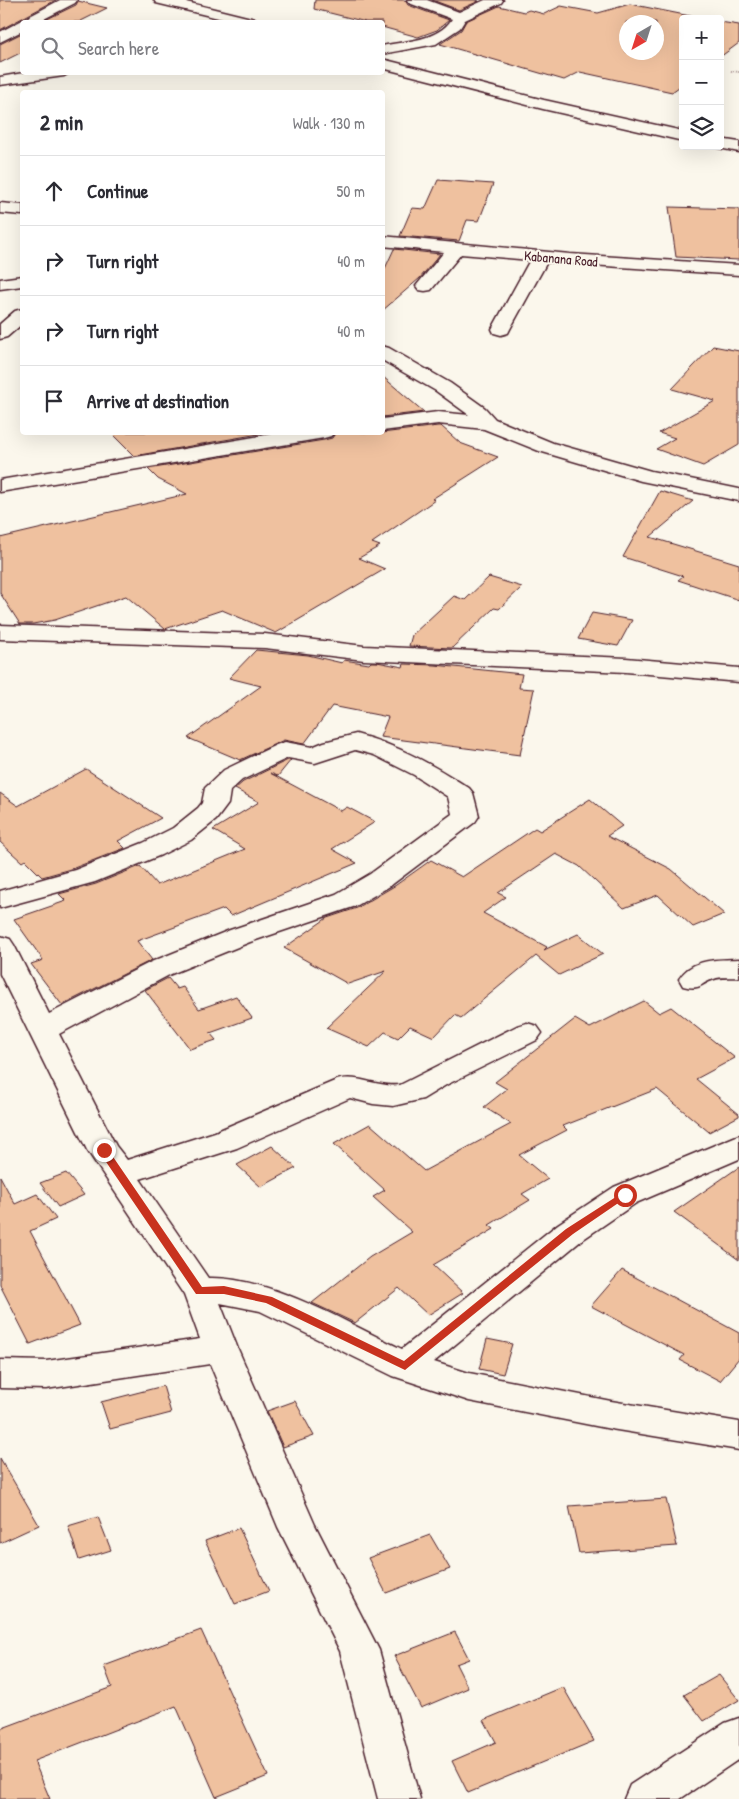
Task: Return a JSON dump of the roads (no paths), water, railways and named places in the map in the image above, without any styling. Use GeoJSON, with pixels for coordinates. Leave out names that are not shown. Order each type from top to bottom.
{"type":"FeatureCollection","features":[{"type":"Feature","properties":{"kind":"street"},"geometry":{"type":"LineString","coordinates":[[32,20],[70,0]]}},
{"type":"Feature","properties":{"kind":"street"},"geometry":{"type":"LineString","coordinates":[[161,0],[242,20]]}},
{"type":"Feature","properties":{"kind":"street"},"geometry":{"type":"LineString","coordinates":[[414,0],[460,17]]}},
{"type":"Feature","properties":{"kind":"street"},"geometry":{"type":"LineString","coordinates":[[385,49],[431,41],[445,33],[460,17],[496,0]]}},
{"type":"Feature","properties":{"kind":"street"},"geometry":{"type":"LineString","coordinates":[[0,38],[20,26]]}},
{"type":"Feature","properties":{"kind":"street"},"geometry":{"type":"LineString","coordinates":[[385,64],[543,104],[679,135]]}},
{"type":"Feature","properties":{"kind":"street"},"geometry":{"type":"LineString","coordinates":[[0,81],[43,75]]}},
{"type":"Feature","properties":{"kind":"street"},"geometry":{"type":"LineString","coordinates":[[724,145],[739,147]]}},
{"type":"Feature","properties":{"kind":"street"},"geometry":{"type":"LineString","coordinates":[[0,208],[20,210]]}},
{"type":"Feature","properties":{"kind":"street","name":"Kabanana Road"},"geometry":{"type":"LineString","coordinates":[[385,241],[541,256],[739,270]]}},
{"type":"Feature","properties":{"kind":"street"},"geometry":{"type":"LineString","coordinates":[[425,286],[457,248]]}},
{"type":"Feature","properties":{"kind":"street"},"geometry":{"type":"LineString","coordinates":[[501,328],[541,256]]}},
{"type":"Feature","properties":{"kind":"street"},"geometry":{"type":"LineString","coordinates":[[0,284],[20,281]]}},
{"type":"Feature","properties":{"kind":"street"},"geometry":{"type":"LineString","coordinates":[[0,333],[20,317]]}},
{"type":"Feature","properties":{"kind":"street"},"geometry":{"type":"LineString","coordinates":[[385,354],[443,387],[478,412],[488,423]]}},
{"type":"Feature","properties":{"kind":"street"},"geometry":{"type":"LineString","coordinates":[[385,425],[438,418],[488,423],[546,446],[648,477],[739,495]]}},
{"type":"Feature","properties":{"kind":"street"},"geometry":{"type":"LineString","coordinates":[[0,486],[306,435]]}},
{"type":"Feature","properties":{"kind":"street"},"geometry":{"type":"LineString","coordinates":[[0,632],[265,641],[364,653],[626,665],[739,675]]}},
{"type":"Feature","properties":{"kind":"street"},"geometry":{"type":"LineString","coordinates":[[0,900],[85,876],[152,849],[182,834],[207,814],[215,804],[218,788],[233,775],[285,750],[315,755],[333,747],[356,742],[383,750],[423,770],[460,793],[466,816],[380,880],[346,900],[240,936],[161,968],[43,1030]]}},
{"type":"Feature","properties":{"kind":"street"},"geometry":{"type":"LineString","coordinates":[[0,945],[104,1150],[199,1291],[221,1350],[297,1527],[359,1650],[399,1799]]}},
{"type":"Feature","properties":{"kind":"street"},"geometry":{"type":"LineString","coordinates":[[693,979],[707,970],[739,968]]}},
{"type":"Feature","properties":{"kind":"street"},"geometry":{"type":"LineString","coordinates":[[120,1174],[226,1140],[348,1087],[383,1097],[402,1096],[422,1088],[436,1078],[527,1033]]}},
{"type":"Feature","properties":{"kind":"street"},"geometry":{"type":"LineString","coordinates":[[405,1366],[578,1227],[625,1195],[739,1146]]}},
{"type":"Feature","properties":{"kind":"street"},"geometry":{"type":"LineString","coordinates":[[199,1291],[224,1290],[268,1300],[405,1366],[469,1387],[611,1415],[739,1436]]}},
{"type":"Feature","properties":{"kind":"street"},"geometry":{"type":"LineString","coordinates":[[0,1374],[46,1375],[221,1350]]}},
{"type":"Feature","properties":{"kind":"street"},"geometry":{"type":"LineString","coordinates":[[645,1799],[739,1736]]}}]}
